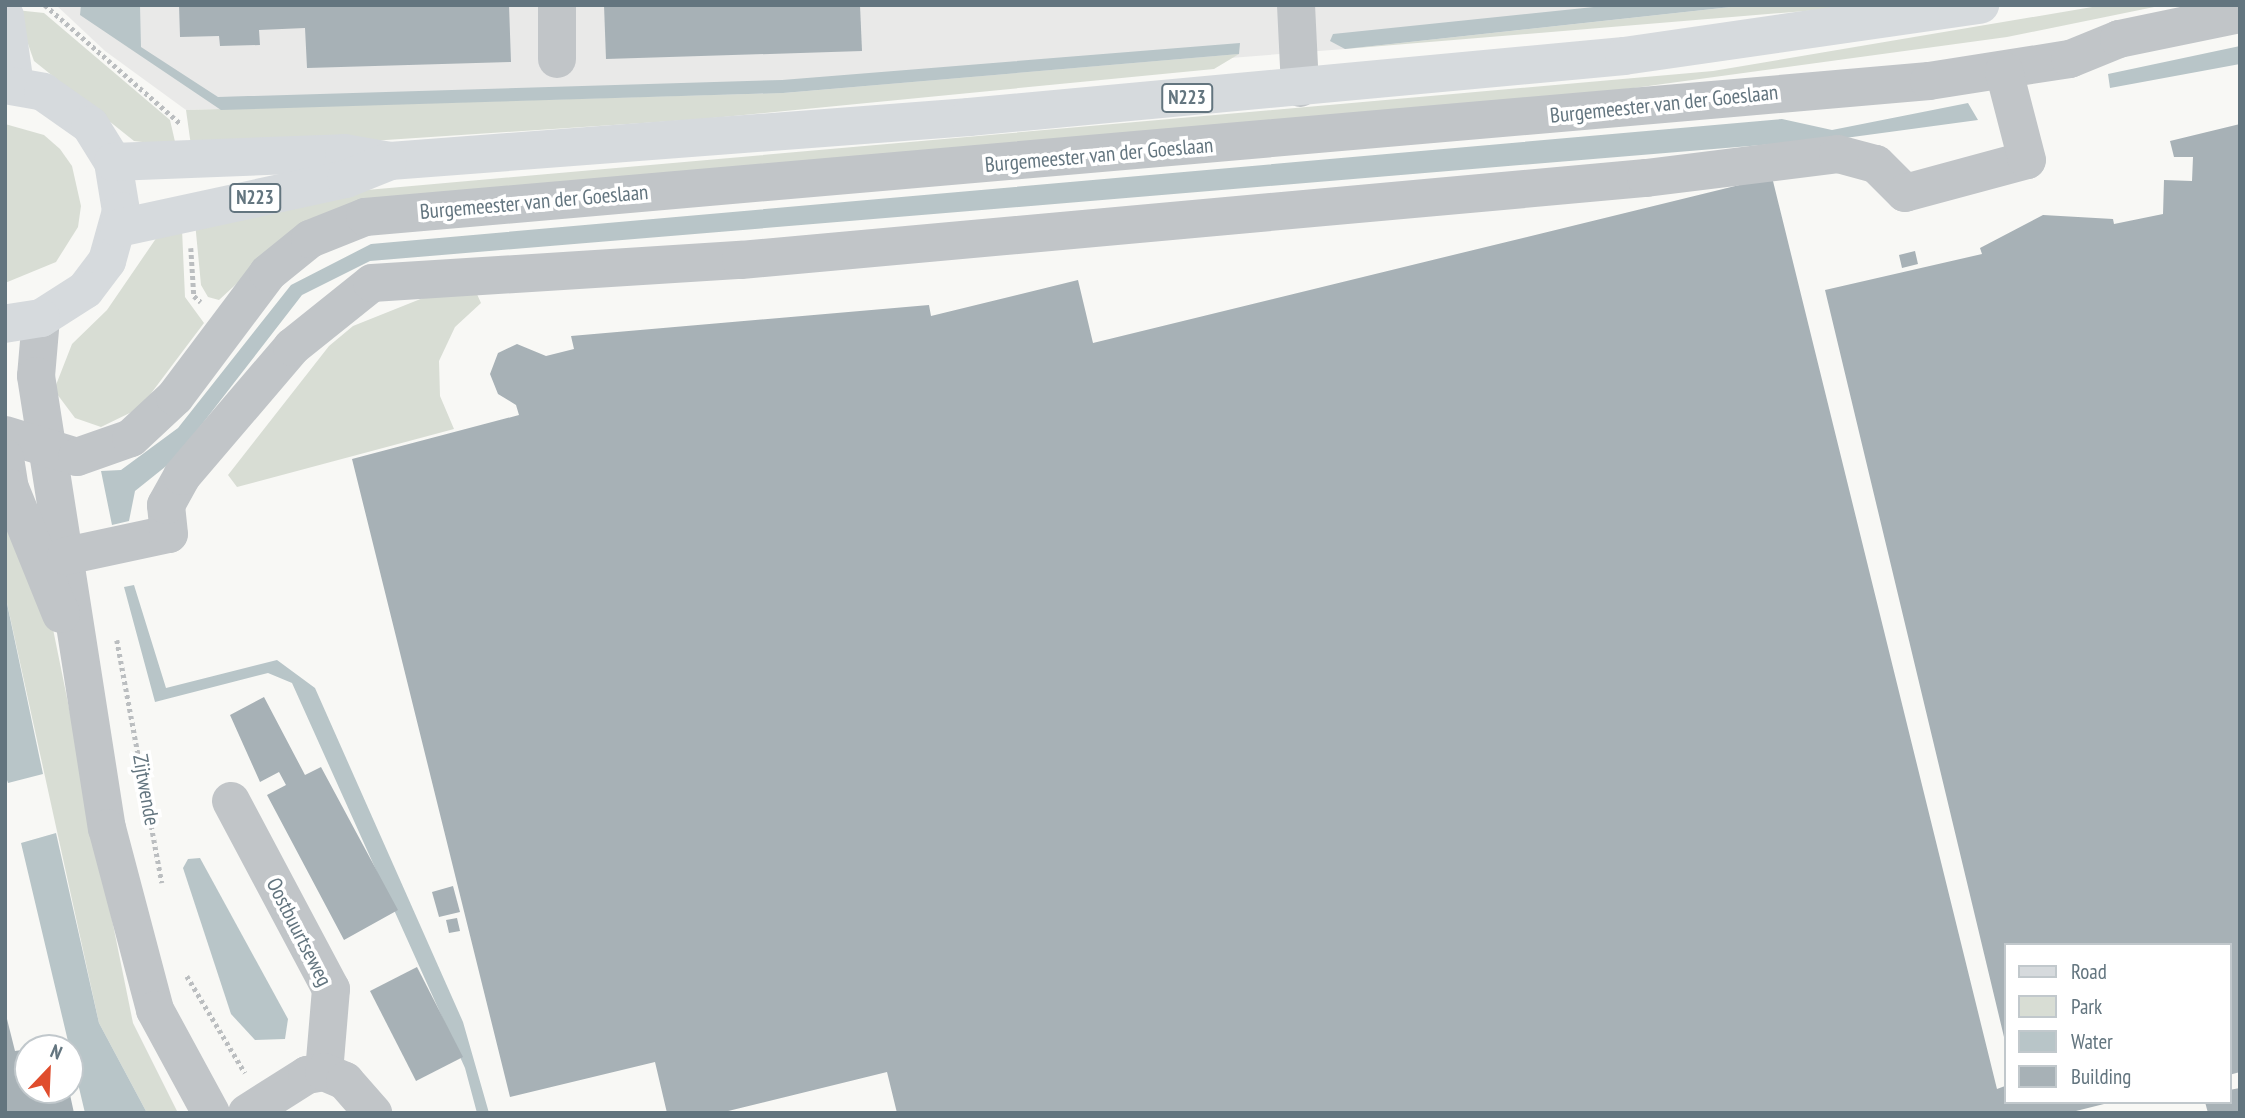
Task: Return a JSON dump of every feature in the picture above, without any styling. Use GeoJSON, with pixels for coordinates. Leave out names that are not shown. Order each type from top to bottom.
{"type":"FeatureCollection","features":[{"type":"Feature","properties":{"kind":"main road","name":"N223"},"geometry":{"type":"LineString","coordinates":[[113,162],[344,153],[390,161],[1300,88],[1785,37],[1980,5]]}},
{"type":"Feature","properties":{"kind":"main road"},"geometry":{"type":"LineString","coordinates":[[5,16],[10,85],[69,106],[99,136],[113,162],[119,228],[107,261],[85,290],[23,321]]}},
{"type":"Feature","properties":{"kind":"main road","name":"N223"},"geometry":{"type":"LineString","coordinates":[[119,228],[346,179],[390,161]]}},
{"type":"Feature","properties":{"kind":"street"},"geometry":{"type":"LineString","coordinates":[[557,5],[558,59]]}},
{"type":"Feature","properties":{"kind":"street"},"geometry":{"type":"LineString","coordinates":[[1296,5],[1300,88]]}},
{"type":"Feature","properties":{"kind":"street","name":"Burgemeester van der Goeslaan"},"geometry":{"type":"LineString","coordinates":[[5,435],[48,449],[91,454],[155,421],[268,273],[310,239],[365,217],[2004,71],[2240,14]]}},
{"type":"Feature","properties":{"kind":"street"},"geometry":{"type":"LineString","coordinates":[[66,556],[169,534],[166,505],[182,476],[292,346],[372,283],[741,260],[1646,178],[1838,154],[1876,164],[1905,193],[2026,160],[2004,71]]}},
{"type":"Feature","properties":{"kind":"street"},"geometry":{"type":"LineString","coordinates":[[23,321],[36,376],[66,556],[76,645],[107,828],[155,1010],[211,1113]]}},
{"type":"Feature","properties":{"kind":"street"},"geometry":{"type":"LineString","coordinates":[[5,458],[10,488],[76,645]]}},
{"type":"Feature","properties":{"kind":"street","name":"Oostbuurtseweg"},"geometry":{"type":"LineString","coordinates":[[231,801],[331,989],[324,1072]]}},
{"type":"Feature","properties":{"kind":"street"},"geometry":{"type":"LineString","coordinates":[[256,1108],[307,1075],[324,1072],[345,1081],[373,1113]]}},
{"type":"Feature","properties":{"kind":"path","name":"Zijtwende"},"geometry":{"type":"LineString","coordinates":[[115,629],[164,891]]}},
{"type":"Feature","properties":{"kind":"path"},"geometry":{"type":"LineString","coordinates":[[184,968],[192,993],[256,1108]]}},
{"type":"Feature","properties":{"kind":"shaded area"},"geometry":{"type":"Polygon","coordinates":[[[56,5],[1749,5],[1345,49],[783,93],[186,110],[105,51],[56,5]]]}},
{"type":"Feature","properties":{"kind":"green space"},"geometry":{"type":"Polygon","coordinates":[[[1749,5],[1878,5],[1345,49],[1749,5]]]}},
{"type":"Feature","properties":{"kind":"green space"},"geometry":{"type":"Polygon","coordinates":[[[2104,5],[2164,5],[2007,37],[1524,103],[284,240],[219,300],[208,297],[201,285],[195,222],[333,193],[1713,71],[2104,5]]]}},
{"type":"Feature","properties":{"kind":"green space"},"geometry":{"type":"Polygon","coordinates":[[[16,10],[44,13],[170,120],[176,146],[134,141],[34,61],[16,10]]]}},
{"type":"Feature","properties":{"kind":"green space"},"geometry":{"type":"Polygon","coordinates":[[[1239,54],[1214,69],[703,119],[192,153],[186,110],[783,93],[1239,54]]]}},
{"type":"Feature","properties":{"kind":"green space"},"geometry":{"type":"Polygon","coordinates":[[[5,124],[44,135],[60,149],[72,166],[81,206],[78,227],[56,262],[5,283],[5,124]]]}},
{"type":"Feature","properties":{"kind":"green space"},"geometry":{"type":"Polygon","coordinates":[[[182,229],[185,297],[204,323],[140,408],[101,427],[75,418],[54,390],[72,344],[107,310],[157,237],[182,229]]]}},
{"type":"Feature","properties":{"kind":"green space"},"geometry":{"type":"Polygon","coordinates":[[[476,292],[481,303],[455,327],[439,361],[440,396],[454,429],[237,487],[228,475],[329,346],[353,326],[428,296],[476,292]]]}},
{"type":"Feature","properties":{"kind":"green space"},"geometry":{"type":"Polygon","coordinates":[[[5,498],[53,629],[133,1023],[178,1113],[147,1113],[99,1023],[5,594],[5,498]]]}},
{"type":"Feature","properties":{"kind":"water"},"geometry":{"type":"Polygon","coordinates":[[[81,5],[140,5],[141,47],[218,97],[782,80],[1240,43],[1239,54],[783,93],[221,110],[80,15],[81,5]]]}},
{"type":"Feature","properties":{"kind":"water"},"geometry":{"type":"Polygon","coordinates":[[[1613,5],[1749,5],[1345,49],[1330,41],[1333,34],[1613,5]]]}},
{"type":"Feature","properties":{"kind":"water"},"geometry":{"type":"Polygon","coordinates":[[[2240,46],[2240,64],[2110,88],[2108,74],[2240,46]]]}},
{"type":"Feature","properties":{"kind":"water"},"geometry":{"type":"Polygon","coordinates":[[[1968,103],[1978,120],[1845,138],[370,261],[302,295],[175,459],[135,491],[129,521],[112,525],[101,471],[121,470],[178,428],[291,285],[371,244],[1782,119],[1832,130],[1968,103]]]}},
{"type":"Feature","properties":{"kind":"water"},"geometry":{"type":"Polygon","coordinates":[[[134,585],[166,688],[277,660],[315,688],[463,1022],[489,1113],[477,1113],[465,1068],[292,683],[268,673],[155,702],[124,587],[134,585]]]}},
{"type":"Feature","properties":{"kind":"water"},"geometry":{"type":"Polygon","coordinates":[[[5,594],[43,774],[8,783],[5,774],[5,594]]]}},
{"type":"Feature","properties":{"kind":"water"},"geometry":{"type":"Polygon","coordinates":[[[56,833],[99,1023],[147,1113],[85,1113],[84,1034],[66,1034],[21,843],[56,833]]]}},
{"type":"Feature","properties":{"kind":"water"},"geometry":{"type":"Polygon","coordinates":[[[200,858],[288,1019],[285,1039],[255,1040],[231,1014],[183,868],[188,859],[200,858]]]}},
{"type":"Feature","properties":{"kind":"building"},"geometry":{"type":"Polygon","coordinates":[[[179,5],[509,5],[511,62],[307,68],[305,28],[259,30],[260,45],[220,46],[219,36],[180,37],[179,5]]]}},
{"type":"Feature","properties":{"kind":"building"},"geometry":{"type":"Polygon","coordinates":[[[604,5],[860,5],[862,51],[606,59],[604,5]]]}},
{"type":"Feature","properties":{"kind":"building"},"geometry":{"type":"Polygon","coordinates":[[[2240,124],[2240,1072],[2231,1074],[2231,943],[2004,943],[2004,1037],[1825,290],[1982,254],[1980,248],[2043,215],[2113,219],[2114,224],[2163,214],[2164,180],[2192,181],[2193,157],[2174,157],[2170,141],[2240,124]]]}},
{"type":"Feature","properties":{"kind":"building"},"geometry":{"type":"Polygon","coordinates":[[[1772,177],[1997,1089],[2004,1086],[2004,1104],[2104,1104],[2068,1113],[897,1113],[887,1072],[720,1113],[667,1113],[655,1062],[510,1097],[352,459],[519,415],[516,405],[498,394],[490,374],[498,353],[517,344],[546,356],[574,349],[571,336],[929,305],[931,316],[1078,280],[1093,343],[1772,177]]]}},
{"type":"Feature","properties":{"kind":"building"},"geometry":{"type":"Polygon","coordinates":[[[1915,251],[1918,264],[1902,268],[1899,255],[1915,251]]]}},
{"type":"Feature","properties":{"kind":"building"},"geometry":{"type":"Polygon","coordinates":[[[264,697],[305,775],[321,767],[398,910],[344,940],[267,795],[286,785],[279,772],[260,782],[230,715],[264,697]]]}},
{"type":"Feature","properties":{"kind":"building"},"geometry":{"type":"Polygon","coordinates":[[[453,886],[460,912],[439,917],[432,892],[453,886]]]}},
{"type":"Feature","properties":{"kind":"building"},"geometry":{"type":"Polygon","coordinates":[[[457,918],[460,931],[449,933],[446,920],[457,918]]]}},
{"type":"Feature","properties":{"kind":"building"},"geometry":{"type":"Polygon","coordinates":[[[417,967],[463,1057],[416,1081],[370,991],[417,967]]]}},
{"type":"Feature","properties":{"kind":"building"},"geometry":{"type":"Polygon","coordinates":[[[5,1011],[14,1047],[14,1104],[72,1104],[74,1113],[5,1113],[5,1011]]]}},
{"type":"Feature","properties":{"kind":"building"},"geometry":{"type":"Polygon","coordinates":[[[2240,1088],[2240,1113],[2208,1113],[2206,1104],[2231,1104],[2231,1090],[2240,1088]]]}}]}
